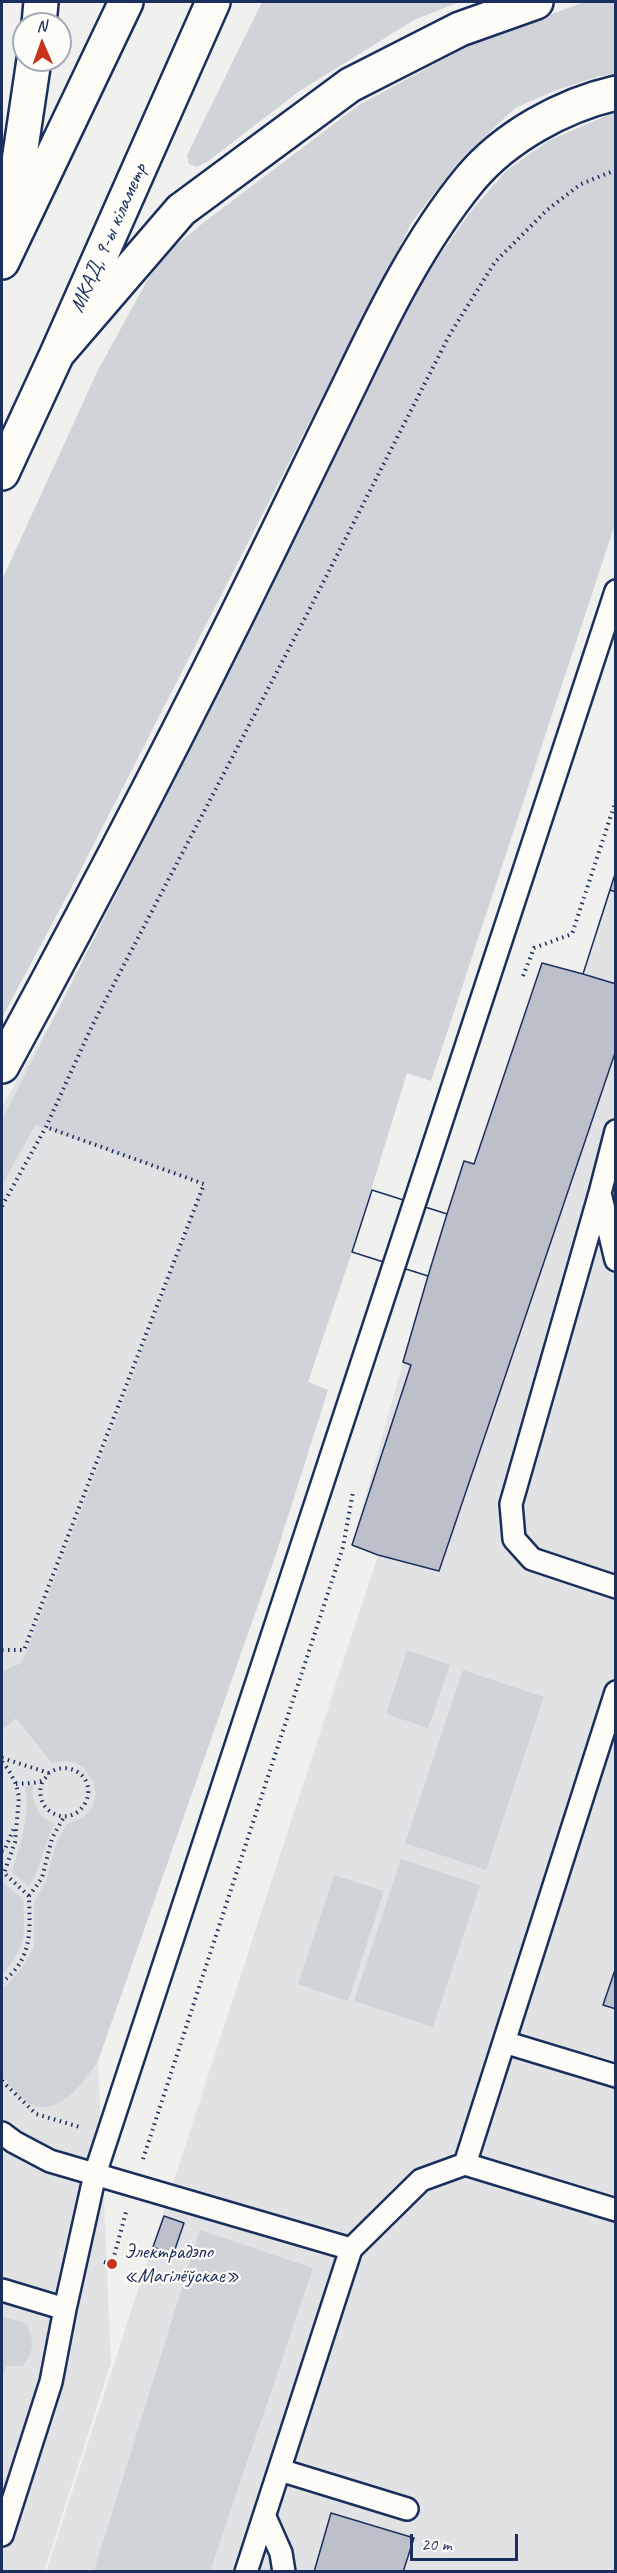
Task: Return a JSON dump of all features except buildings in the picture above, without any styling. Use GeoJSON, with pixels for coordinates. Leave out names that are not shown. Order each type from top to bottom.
{"type":"FeatureCollection","features":[{"type":"Feature","properties":{"kind":"main road"},"geometry":{"type":"LineString","coordinates":[[3,259],[126,2]]}},
{"type":"Feature","properties":{"kind":"main road","name":"МКАД, 9-ы кіламетр"},"geometry":{"type":"LineString","coordinates":[[2,473],[213,2]]}},
{"type":"Feature","properties":{"kind":"main road"},"geometry":{"type":"LineString","coordinates":[[57,354],[181,210],[350,85],[460,29],[536,2]]}},
{"type":"Feature","properties":{"kind":"main road"},"geometry":{"type":"LineString","coordinates":[[3,259],[32,72]]}},
{"type":"Feature","properties":{"kind":"main road"},"geometry":{"type":"LineString","coordinates":[[2,1066],[102,883],[247,596],[377,328],[419,248],[472,177],[520,133],[566,110],[595,98],[615,93]]}},
{"type":"Feature","properties":{"kind":"lane"},"geometry":{"type":"LineString","coordinates":[[2,2535],[51,2382],[95,2174],[615,591]]}},
{"type":"Feature","properties":{"kind":"lane"},"geometry":{"type":"LineString","coordinates":[[615,1131],[600,1193],[511,1504],[513,1539],[532,1559],[615,1587]]}},
{"type":"Feature","properties":{"kind":"lane"},"geometry":{"type":"LineString","coordinates":[[600,1193],[615,1260]]}},
{"type":"Feature","properties":{"kind":"lane"},"geometry":{"type":"LineString","coordinates":[[465,2164],[615,1692]]}},
{"type":"Feature","properties":{"kind":"lane"},"geometry":{"type":"LineString","coordinates":[[504,2042],[615,2076]]}},
{"type":"Feature","properties":{"kind":"lane"},"geometry":{"type":"LineString","coordinates":[[2,2133],[50,2161],[351,2249]]}},
{"type":"Feature","properties":{"kind":"lane"},"geometry":{"type":"LineString","coordinates":[[246,2571],[351,2249],[422,2180],[465,2164],[615,2210]]}},
{"type":"Feature","properties":{"kind":"lane"},"geometry":{"type":"LineString","coordinates":[[2,2290],[65,2309]]}},
{"type":"Feature","properties":{"kind":"lane"},"geometry":{"type":"LineString","coordinates":[[280,2470],[407,2509]]}},
{"type":"Feature","properties":{"kind":"lane"},"geometry":{"type":"LineString","coordinates":[[265,2517],[280,2553],[284,2571]]}},
{"type":"Feature","properties":{"kind":"path"},"geometry":{"type":"LineString","coordinates":[[2,1206],[46,1127],[92,1026],[450,334],[495,262],[547,210],[581,184],[615,170]]}},
{"type":"Feature","properties":{"kind":"path"},"geometry":{"type":"LineString","coordinates":[[521,980],[534,948],[572,934],[615,800]]}},
{"type":"Feature","properties":{"kind":"path"},"geometry":{"type":"LineString","coordinates":[[2,1650],[24,1650],[204,1184],[46,1127]]}},
{"type":"Feature","properties":{"kind":"path"},"geometry":{"type":"LineString","coordinates":[[112,2264],[134,2186],[343,1547],[353,1490]]}},
{"type":"Feature","properties":{"kind":"path"},"geometry":{"type":"LineString","coordinates":[[2,1760],[49,1773],[65,1768],[73,1769],[84,1778],[88,1785],[89,1794],[86,1804],[80,1811],[64,1817],[54,1814],[42,1802],[40,1794],[44,1780],[49,1773]]}},
{"type":"Feature","properties":{"kind":"path"},"geometry":{"type":"LineString","coordinates":[[2,1760],[16,1784],[19,1797],[14,1828],[15,1842],[4,1873],[29,1896]]}},
{"type":"Feature","properties":{"kind":"path"},"geometry":{"type":"LineString","coordinates":[[16,1784],[44,1780]]}},
{"type":"Feature","properties":{"kind":"path"},"geometry":{"type":"LineString","coordinates":[[2,1982],[29,1946],[29,1896],[42,1878],[52,1838],[64,1817]]}},
{"type":"Feature","properties":{"kind":"path"},"geometry":{"type":"LineString","coordinates":[[2,1851],[14,1828]]}},
{"type":"Feature","properties":{"kind":"path"},"geometry":{"type":"LineString","coordinates":[[2,2081],[36,2114],[147,2147]]}},
{"type":"Feature","properties":{"kind":"shaded area"},"geometry":{"type":"Polygon","coordinates":[[[262,2],[459,2],[414,20],[298,92],[207,162],[197,167],[189,164],[187,155],[262,2]]]}},
{"type":"Feature","properties":{"kind":"shaded area"},"geometry":{"type":"Polygon","coordinates":[[[584,2],[615,2],[615,75],[600,76],[554,91],[515,108],[461,159],[412,222],[77,877],[2,1018],[2,580],[97,372],[149,277],[173,248],[203,223],[359,105],[468,46],[584,2]]]}},
{"type":"Feature","properties":{"kind":"shaded area"},"geometry":{"type":"Polygon","coordinates":[[[615,112],[615,524],[431,1081],[407,1073],[352,1252],[308,1382],[328,1390],[276,1554],[98,2061],[79,2087],[62,2101],[53,2106],[32,2105],[20,2096],[2,2075],[2,1988],[21,1969],[34,1948],[34,1902],[46,1881],[57,1841],[67,1824],[84,1817],[92,1808],[96,1795],[94,1783],[84,1768],[76,1763],[65,1761],[52,1763],[16,1718],[2,1730],[2,1671],[22,1663],[125,1397],[203,1184],[35,1125],[2,1185],[2,1120],[264,603],[416,289],[471,211],[506,171],[548,141],[615,112]]]}},
{"type":"Feature","properties":{"kind":"shaded area"},"geometry":{"type":"Polygon","coordinates":[[[615,871],[615,2571],[46,2572],[378,1555],[352,1545],[403,1362],[464,1161],[474,1164],[542,963],[583,974],[615,871]]]}},
{"type":"Feature","properties":{"kind":"shaded area"},"geometry":{"type":"Polygon","coordinates":[[[95,947],[394,1072],[290,1381],[316,1401],[98,2061],[111,2363],[44,2571],[2,2572],[2,1106],[95,947]]]}},
{"type":"Feature","properties":{"kind":"shaded area"},"geometry":{"type":"Polygon","coordinates":[[[407,1650],[450,1665],[428,1728],[386,1714],[407,1650]]]}},
{"type":"Feature","properties":{"kind":"shaded area"},"geometry":{"type":"Polygon","coordinates":[[[463,1670],[544,1697],[486,1870],[405,1843],[463,1670]]]}},
{"type":"Feature","properties":{"kind":"shaded area"},"geometry":{"type":"Polygon","coordinates":[[[33,1785],[33,1797],[37,1808],[44,1817],[55,1823],[29,1887],[12,1872],[26,1819],[25,1787],[33,1785]]]}},
{"type":"Feature","properties":{"kind":"shaded area"},"geometry":{"type":"Polygon","coordinates":[[[401,1859],[480,1885],[433,2027],[354,2001],[401,1859]]]}},
{"type":"Feature","properties":{"kind":"shaded area"},"geometry":{"type":"Polygon","coordinates":[[[334,1875],[384,1891],[348,2001],[298,1984],[334,1875]]]}},
{"type":"Feature","properties":{"kind":"shaded area"},"geometry":{"type":"Polygon","coordinates":[[[2,1882],[23,1899],[24,1931],[16,1956],[2,1975],[2,1882]]]}},
{"type":"Feature","properties":{"kind":"shaded area"},"geometry":{"type":"Polygon","coordinates":[[[200,2230],[313,2268],[210,2571],[94,2571],[200,2230]]]}},
{"type":"Feature","properties":{"kind":"shaded area"},"geometry":{"type":"Polygon","coordinates":[[[2,2316],[27,2324],[32,2346],[22,2366],[6,2366],[2,2381],[2,2316]]]}},
{"type":"Feature","properties":{"kind":"place","name":"Электрадэпо «Магілёўскае»"},"geometry":{"type":"Point","coordinates":[112,2264]}}]}
